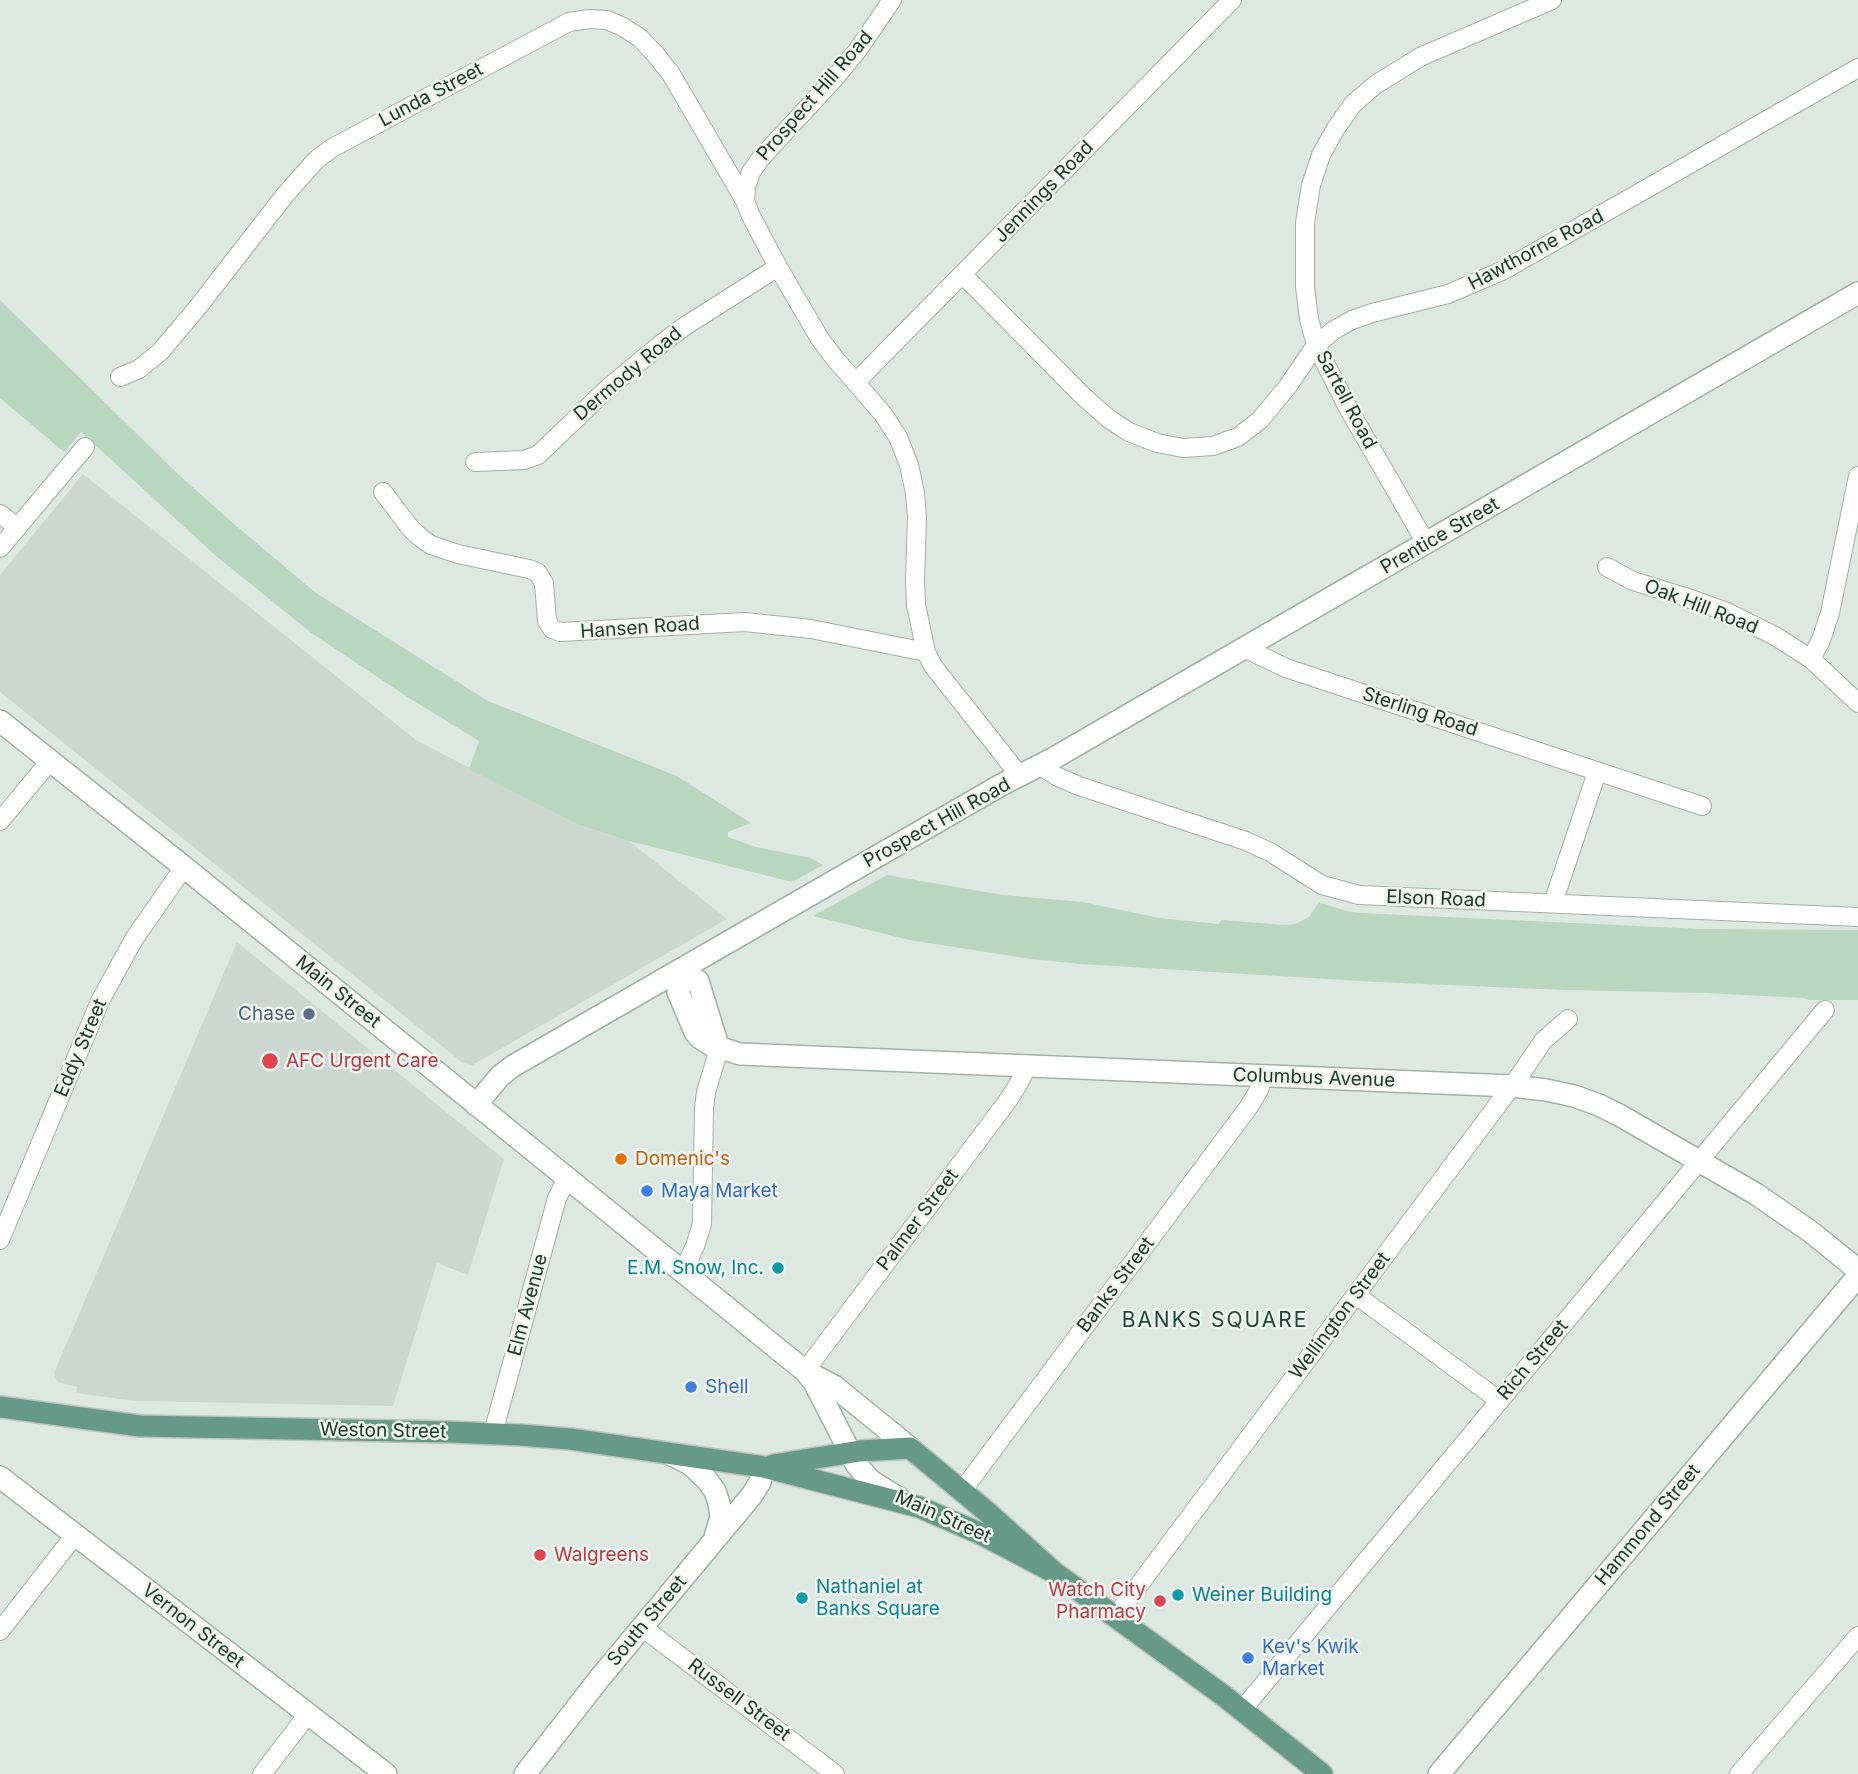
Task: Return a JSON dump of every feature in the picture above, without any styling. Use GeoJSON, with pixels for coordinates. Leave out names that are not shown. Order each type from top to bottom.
{"type":"FeatureCollection","features":[{"type":"Feature","properties":{"kind":"main road","name":"Weston Street"},"geometry":{"type":"LineString","coordinates":[[0,1407],[140,1426],[493,1433],[570,1439],[764,1466],[908,1503]]}},
{"type":"Feature","properties":{"kind":"main road","name":"Main Street"},"geometry":{"type":"LineString","coordinates":[[910,1448],[1055,1573],[1241,1710],[1322,1774]]}},
{"type":"Feature","properties":{"kind":"main road","name":"Weston Street"},"geometry":{"type":"LineString","coordinates":[[764,1466],[855,1461],[875,1449],[910,1448]]}},
{"type":"Feature","properties":{"kind":"main road","name":"Main Street"},"geometry":{"type":"LineString","coordinates":[[908,1503],[971,1529],[1055,1573]]}},
{"type":"Feature","properties":{"kind":"street","name":"Prospect Hill Road"},"geometry":{"type":"LineString","coordinates":[[476,1105],[495,1081],[509,1069],[1020,776],[933,666],[926,652],[916,605],[917,517],[909,465],[898,437],[883,414],[820,338],[778,267],[745,201],[751,172],[761,158],[834,80],[892,0]]}},
{"type":"Feature","properties":{"kind":"street","name":"Jennings Road"},"geometry":{"type":"LineString","coordinates":[[856,382],[1232,0]]}},
{"type":"Feature","properties":{"kind":"street","name":"Sartell Road"},"geometry":{"type":"LineString","coordinates":[[1426,543],[1342,397],[1317,345],[1305,287],[1305,223],[1311,185],[1321,155],[1336,128],[1353,104],[1375,85],[1420,57],[1552,0]]}},
{"type":"Feature","properties":{"kind":"street","name":"Lunda Street"},"geometry":{"type":"LineString","coordinates":[[120,377],[139,369],[160,352],[316,160],[332,148],[569,22],[607,20],[640,38],[671,75],[745,201]]}},
{"type":"Feature","properties":{"kind":"street","name":"Hawthorne Road"},"geometry":{"type":"LineString","coordinates":[[963,275],[1109,419],[1129,432],[1157,443],[1183,448],[1213,446],[1238,437],[1260,420],[1276,403],[1317,345],[1334,330],[1352,320],[1448,294],[1504,271],[1858,68]]}},
{"type":"Feature","properties":{"kind":"street","name":"Dermody Road"},"geometry":{"type":"LineString","coordinates":[[475,461],[524,460],[538,455],[608,388],[660,345],[778,267]]}},
{"type":"Feature","properties":{"kind":"street","name":"Prentice Street"},"geometry":{"type":"LineString","coordinates":[[1020,776],[1858,293]]}},
{"type":"Feature","properties":{"kind":"street"},"geometry":{"type":"LineString","coordinates":[[0,548],[85,447]]}},
{"type":"Feature","properties":{"kind":"street"},"geometry":{"type":"LineString","coordinates":[[1811,659],[1830,613],[1858,476]]}},
{"type":"Feature","properties":{"kind":"street","name":"Hansen Road"},"geometry":{"type":"LineString","coordinates":[[383,492],[411,529],[431,545],[448,552],[537,572],[544,583],[547,621],[552,629],[559,632],[745,622],[811,629],[926,652]]}},
{"type":"Feature","properties":{"kind":"street"},"geometry":{"type":"LineString","coordinates":[[0,514],[17,527]]}},
{"type":"Feature","properties":{"kind":"street","name":"Oak Hill Road"},"geometry":{"type":"LineString","coordinates":[[1607,566],[1633,581],[1739,618],[1774,636],[1811,659],[1858,703]]}},
{"type":"Feature","properties":{"kind":"street","name":"Sterling Road"},"geometry":{"type":"LineString","coordinates":[[1244,648],[1286,668],[1702,806]]}},
{"type":"Feature","properties":{"kind":"street","name":"Main Street"},"geometry":{"type":"LineString","coordinates":[[0,721],[805,1371],[834,1386],[910,1448]]}},
{"type":"Feature","properties":{"kind":"street"},"geometry":{"type":"LineString","coordinates":[[0,821],[50,761]]}},
{"type":"Feature","properties":{"kind":"street","name":"Elson Road"},"geometry":{"type":"LineString","coordinates":[[1041,766],[1079,786],[1246,841],[1278,857],[1314,881],[1349,893],[1378,897],[1858,916]]}},
{"type":"Feature","properties":{"kind":"street"},"geometry":{"type":"LineString","coordinates":[[1553,903],[1597,772]]}},
{"type":"Feature","properties":{"kind":"street","name":"Eddy Street"},"geometry":{"type":"LineString","coordinates":[[0,1240],[100,1001],[134,939],[184,867]]}},
{"type":"Feature","properties":{"kind":"street"},"geometry":{"type":"LineString","coordinates":[[683,1272],[693,1253],[702,1224],[704,1108],[719,1049],[703,1041],[693,1028],[678,992],[684,971]]}},
{"type":"Feature","properties":{"kind":"street","name":"Rich Street"},"geometry":{"type":"LineString","coordinates":[[1241,1710],[1825,1010]]}},
{"type":"Feature","properties":{"kind":"street","name":"Wellington Street"},"geometry":{"type":"LineString","coordinates":[[1115,1616],[1548,1036],[1568,1019]]}},
{"type":"Feature","properties":{"kind":"street","name":"Columbus Avenue"},"geometry":{"type":"LineString","coordinates":[[719,1049],[740,1054],[1512,1086],[1561,1093],[1599,1105],[1700,1161],[1784,1213],[1858,1270]]}},
{"type":"Feature","properties":{"kind":"street","name":"Palmer Street"},"geometry":{"type":"LineString","coordinates":[[805,1371],[1009,1099],[1027,1066]]}},
{"type":"Feature","properties":{"kind":"street","name":"Banks Street"},"geometry":{"type":"LineString","coordinates":[[962,1491],[1248,1108],[1264,1075]]}},
{"type":"Feature","properties":{"kind":"street","name":"Elm Avenue"},"geometry":{"type":"LineString","coordinates":[[493,1433],[557,1198],[567,1178]]}},
{"type":"Feature","properties":{"kind":"street","name":"Hammond Street"},"geometry":{"type":"LineString","coordinates":[[1438,1774],[1858,1276]]}},
{"type":"Feature","properties":{"kind":"street"},"geometry":{"type":"LineString","coordinates":[[1356,1294],[1500,1401]]}},
{"type":"Feature","properties":{"kind":"street","name":"Main Street"},"geometry":{"type":"LineString","coordinates":[[805,1371],[817,1388],[855,1461],[884,1490],[908,1503]]}},
{"type":"Feature","properties":{"kind":"street"},"geometry":{"type":"LineString","coordinates":[[870,1416],[876,1435],[875,1449]]}},
{"type":"Feature","properties":{"kind":"street"},"geometry":{"type":"LineString","coordinates":[[668,1453],[690,1464],[715,1491],[721,1517],[711,1544]]}},
{"type":"Feature","properties":{"kind":"street"},"geometry":{"type":"LineString","coordinates":[[836,1484],[850,1479],[855,1461]]}},
{"type":"Feature","properties":{"kind":"street","name":"South Street"},"geometry":{"type":"LineString","coordinates":[[525,1774],[642,1626],[757,1489],[764,1466]]}},
{"type":"Feature","properties":{"kind":"street","name":"Vernon Street"},"geometry":{"type":"LineString","coordinates":[[0,1477],[386,1774]]}},
{"type":"Feature","properties":{"kind":"street"},"geometry":{"type":"LineString","coordinates":[[0,1632],[75,1535]]}},
{"type":"Feature","properties":{"kind":"street","name":"Russell Street"},"geometry":{"type":"LineString","coordinates":[[642,1626],[835,1774]]}},
{"type":"Feature","properties":{"kind":"street"},"geometry":{"type":"LineString","coordinates":[[1739,1774],[1858,1636]]}},
{"type":"Feature","properties":{"kind":"street"},"geometry":{"type":"LineString","coordinates":[[262,1774],[308,1714]]}},
{"type":"Feature","properties":{"kind":"shaded area"},"geometry":{"type":"Polygon","coordinates":[[[83,474],[416,740],[579,825],[629,841],[727,919],[476,1063],[463,1063],[0,692],[0,575],[83,474]]]}},
{"type":"Feature","properties":{"kind":"shaded area"},"geometry":{"type":"Polygon","coordinates":[[[237,942],[504,1159],[468,1275],[437,1263],[393,1406],[136,1401],[76,1393],[77,1387],[57,1382],[54,1373],[237,942]]]}},
{"type":"Feature","properties":{"kind":"green space"},"geometry":{"type":"Polygon","coordinates":[[[0,300],[179,475],[316,593],[488,701],[677,776],[751,823],[728,832],[728,837],[756,847],[811,858],[823,865],[792,882],[629,841],[579,825],[469,769],[479,741],[310,632],[216,556],[81,432],[64,452],[0,398],[0,300]]]}},
{"type":"Feature","properties":{"kind":"green space"},"geometry":{"type":"Polygon","coordinates":[[[887,875],[1003,895],[1083,902],[1159,918],[1219,924],[1221,920],[1295,924],[1309,917],[1319,902],[1361,913],[1701,929],[1858,930],[1858,1000],[1377,982],[1081,964],[909,940],[813,916],[887,875]]]}},
{"type":"Feature","properties":{"kind":"place","name":"Chase"},"geometry":{"type":"Point","coordinates":[309,1014]}},
{"type":"Feature","properties":{"kind":"place","name":"AFC Urgent Care"},"geometry":{"type":"Point","coordinates":[270,1061]}},
{"type":"Feature","properties":{"kind":"place","name":"Domenic's"},"geometry":{"type":"Point","coordinates":[621,1159]}},
{"type":"Feature","properties":{"kind":"place","name":"Maya Market"},"geometry":{"type":"Point","coordinates":[647,1191]}},
{"type":"Feature","properties":{"kind":"place","name":"E.M. Snow, Inc."},"geometry":{"type":"Point","coordinates":[778,1268]}},
{"type":"Feature","properties":{"kind":"place","name":"Shell"},"geometry":{"type":"Point","coordinates":[691,1387]}},
{"type":"Feature","properties":{"kind":"place","name":"Walgreens"},"geometry":{"type":"Point","coordinates":[540,1555]}},
{"type":"Feature","properties":{"kind":"place","name":"Weiner Building"},"geometry":{"type":"Point","coordinates":[1178,1595]}},
{"type":"Feature","properties":{"kind":"place","name":"Nathaniel at Banks Square"},"geometry":{"type":"Point","coordinates":[802,1598]}},
{"type":"Feature","properties":{"kind":"place","name":"Watch City Pharmacy"},"geometry":{"type":"Point","coordinates":[1160,1601]}},
{"type":"Feature","properties":{"kind":"place","name":"Kev's Kwik Market"},"geometry":{"type":"Point","coordinates":[1248,1658]}},
{"type":"Feature","properties":{"kind":"district","name":"BANKS SQUARE"},"geometry":{"type":"Point","coordinates":[1215,1321]}}]}
